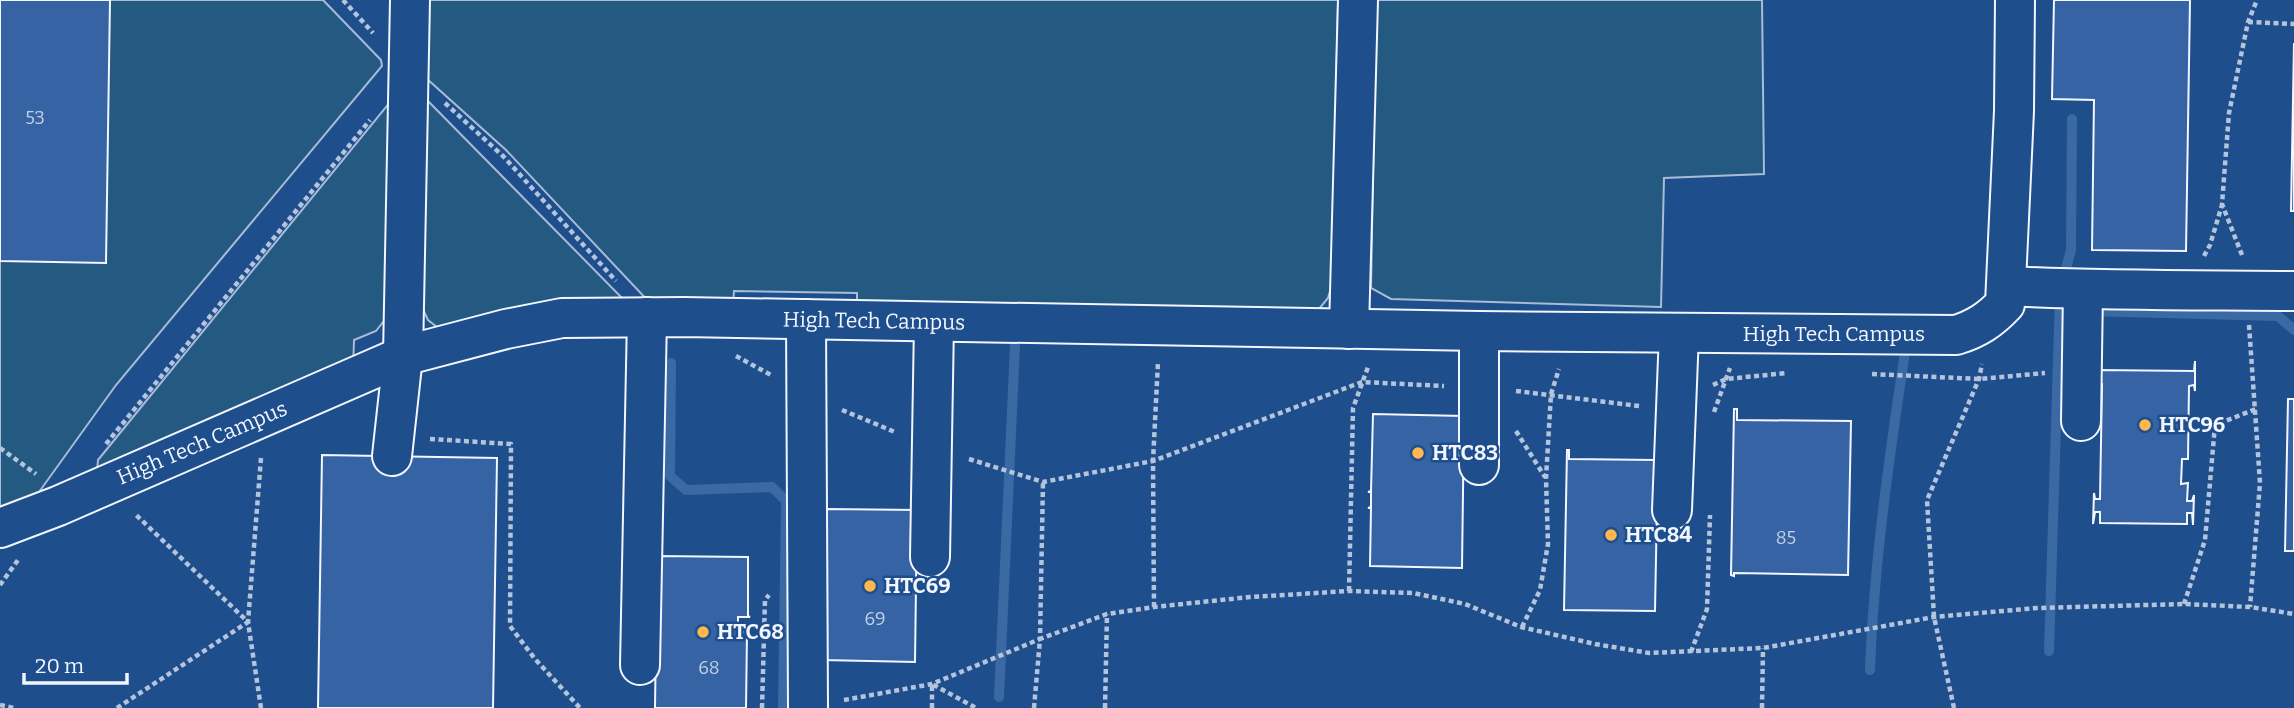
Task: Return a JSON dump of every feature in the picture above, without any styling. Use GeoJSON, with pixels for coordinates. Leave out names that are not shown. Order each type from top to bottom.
{"type":"FeatureCollection","features":[{"type":"Feature","properties":{"kind":"street"},"geometry":{"type":"LineString","coordinates":[[393,447],[403,356],[410,0]]}},
{"type":"Feature","properties":{"kind":"street"},"geometry":{"type":"LineString","coordinates":[[1358,0],[1365,329]]}},
{"type":"Feature","properties":{"kind":"street"},"geometry":{"type":"LineString","coordinates":[[2015,0],[2000,302],[2083,290],[2294,291]]}},
{"type":"Feature","properties":{"kind":"street"},"geometry":{"type":"LineString","coordinates":[[2081,421],[2083,290]]}},
{"type":"Feature","properties":{"kind":"street","name":"High Tech Campus"},"geometry":{"type":"LineString","coordinates":[[0,528],[403,356],[506,329],[562,318],[1956,335],[1974,329],[2000,302]]}},
{"type":"Feature","properties":{"kind":"street"},"geometry":{"type":"LineString","coordinates":[[640,665],[647,317]]}},
{"type":"Feature","properties":{"kind":"street"},"geometry":{"type":"LineString","coordinates":[[806,319],[808,706]]}},
{"type":"Feature","properties":{"kind":"street"},"geometry":{"type":"LineString","coordinates":[[930,556],[934,323]]}},
{"type":"Feature","properties":{"kind":"street"},"geometry":{"type":"LineString","coordinates":[[1479,331],[1479,466]]}},
{"type":"Feature","properties":{"kind":"street"},"geometry":{"type":"LineString","coordinates":[[1672,510],[1679,333]]}},
{"type":"Feature","properties":{"kind":"path"},"geometry":{"type":"LineString","coordinates":[[346,0],[350,8]]}},
{"type":"Feature","properties":{"kind":"path"},"geometry":{"type":"LineString","coordinates":[[2251,0],[2251,13]]}},
{"type":"Feature","properties":{"kind":"path"},"geometry":{"type":"LineString","coordinates":[[2187,289],[2210,245],[2222,204],[2230,113],[2248,22],[2257,0]]}},
{"type":"Feature","properties":{"kind":"path"},"geometry":{"type":"LineString","coordinates":[[2248,22],[2294,24]]}},
{"type":"Feature","properties":{"kind":"path"},"geometry":{"type":"LineString","coordinates":[[2222,204],[2249,274],[2249,290]]}},
{"type":"Feature","properties":{"kind":"path"},"geometry":{"type":"LineString","coordinates":[[1954,708],[1934,617],[1927,500],[1979,379],[2000,302]]}},
{"type":"Feature","properties":{"kind":"path"},"geometry":{"type":"LineString","coordinates":[[1154,607],[1153,461],[1159,326]]}},
{"type":"Feature","properties":{"kind":"path"},"geometry":{"type":"LineString","coordinates":[[1349,591],[1353,408],[1362,382],[1365,329]]}},
{"type":"Feature","properties":{"kind":"path"},"geometry":{"type":"LineString","coordinates":[[1521,627],[1540,590],[1548,544],[1546,478],[1551,394],[1571,331]]}},
{"type":"Feature","properties":{"kind":"path"},"geometry":{"type":"LineString","coordinates":[[2249,333],[2260,483],[2250,607]]}},
{"type":"Feature","properties":{"kind":"path"},"geometry":{"type":"LineString","coordinates":[[1712,418],[1743,334]]}},
{"type":"Feature","properties":{"kind":"path"},"geometry":{"type":"LineString","coordinates":[[992,467],[1042,482],[1153,461],[1362,382],[1479,388],[1676,405],[1726,379],[1789,373]]}},
{"type":"Feature","properties":{"kind":"path"},"geometry":{"type":"LineString","coordinates":[[1861,373],[1979,379],[2049,373]]}},
{"type":"Feature","properties":{"kind":"path"},"geometry":{"type":"LineString","coordinates":[[2184,604],[2205,540],[2215,425],[2256,410]]}},
{"type":"Feature","properties":{"kind":"path"},"geometry":{"type":"LineString","coordinates":[[261,708],[248,622],[265,416]]}},
{"type":"Feature","properties":{"kind":"path"},"geometry":{"type":"LineString","coordinates":[[393,447],[511,444],[510,626],[535,659],[580,708]]}},
{"type":"Feature","properties":{"kind":"path"},"geometry":{"type":"LineString","coordinates":[[0,448],[44,480]]}},
{"type":"Feature","properties":{"kind":"path"},"geometry":{"type":"LineString","coordinates":[[1034,708],[1040,639],[1042,482]]}},
{"type":"Feature","properties":{"kind":"path"},"geometry":{"type":"LineString","coordinates":[[105,485],[248,622]]}},
{"type":"Feature","properties":{"kind":"path"},"geometry":{"type":"LineString","coordinates":[[1691,652],[1707,609],[1711,504]]}},
{"type":"Feature","properties":{"kind":"path"},"geometry":{"type":"LineString","coordinates":[[808,706],[932,684],[1107,614],[1250,597],[1349,591],[1413,593],[1465,604],[1521,627],[1649,653],[1763,648],[1934,617],[2037,608],[2184,604],[2250,607],[2294,614]]}},
{"type":"Feature","properties":{"kind":"path"},"geometry":{"type":"LineString","coordinates":[[762,708],[765,600],[771,593]]}},
{"type":"Feature","properties":{"kind":"path"},"geometry":{"type":"LineString","coordinates":[[1105,708],[1107,614]]}},
{"type":"Feature","properties":{"kind":"path"},"geometry":{"type":"LineString","coordinates":[[117,708],[248,622]]}},
{"type":"Feature","properties":{"kind":"path"},"geometry":{"type":"LineString","coordinates":[[1762,708],[1763,648]]}},
{"type":"Feature","properties":{"kind":"path"},"geometry":{"type":"LineString","coordinates":[[932,684],[932,708]]}},
{"type":"Feature","properties":{"kind":"path"},"geometry":{"type":"LineString","coordinates":[[932,684],[976,708]]}},
{"type":"Feature","properties":{"kind":"path"},"geometry":{"type":"LineString","coordinates":[[0,705],[14,708]]}},
{"type":"Feature","properties":{"kind":"shaded area"},"geometry":{"type":"Polygon","coordinates":[[[0,0],[323,0],[381,60],[382,66],[116,385],[34,499],[0,510],[0,0]]]}},
{"type":"Feature","properties":{"kind":"shaded area"},"geometry":{"type":"Polygon","coordinates":[[[427,0],[1338,0],[1332,284],[1328,298],[1319,309],[857,307],[857,293],[734,291],[733,305],[650,303],[506,150],[426,78],[427,0]]]}},
{"type":"Feature","properties":{"kind":"shaded area"},"geometry":{"type":"Polygon","coordinates":[[[1376,0],[1762,0],[1764,174],[1664,178],[1661,307],[1391,299],[1371,288],[1376,0]]]}},
{"type":"Feature","properties":{"kind":"shaded area"},"geometry":{"type":"Polygon","coordinates":[[[424,97],[627,303],[442,331],[428,320],[420,303],[424,97]]]}},
{"type":"Feature","properties":{"kind":"shaded area"},"geometry":{"type":"Polygon","coordinates":[[[390,102],[387,317],[376,331],[354,340],[353,370],[97,472],[98,460],[390,102]]]}},
{"type":"Feature","properties":{"kind":"building"},"geometry":{"type":"Polygon","coordinates":[[[0,0],[110,0],[106,263],[0,261],[0,0]]]}},
{"type":"Feature","properties":{"kind":"building"},"geometry":{"type":"Polygon","coordinates":[[[2054,0],[2190,0],[2186,251],[2092,250],[2094,100],[2052,99],[2054,0]]]}},
{"type":"Feature","properties":{"kind":"building"},"geometry":{"type":"Polygon","coordinates":[[[2294,43],[2294,211],[2291,211],[2294,43]]]}},
{"type":"Feature","properties":{"kind":"building","name":"HTC96"},"geometry":{"type":"Polygon","coordinates":[[[2195,361],[2195,391],[2194,385],[2189,386],[2188,459],[2182,459],[2181,484],[2188,483],[2187,501],[2192,501],[2194,495],[2193,525],[2192,513],[2187,513],[2187,524],[2100,523],[2100,512],[2095,512],[2093,524],[2094,493],[2095,499],[2100,499],[2102,384],[2097,384],[2097,370],[2194,371],[2195,361]]]}},
{"type":"Feature","properties":{"kind":"building"},"geometry":{"type":"Polygon","coordinates":[[[2288,399],[2294,399],[2294,551],[2285,551],[2288,399]]]}},
{"type":"Feature","properties":{"kind":"building"},"geometry":{"type":"Polygon","coordinates":[[[1734,409],[1737,409],[1737,420],[1851,421],[1848,575],[1731,575],[1734,409]]]}},
{"type":"Feature","properties":{"kind":"building","name":"HTC83"},"geometry":{"type":"Polygon","coordinates":[[[1373,414],[1464,416],[1462,568],[1370,566],[1371,508],[1368,508],[1371,507],[1371,492],[1368,492],[1371,491],[1373,414]]]}},
{"type":"Feature","properties":{"kind":"building","name":"HTC84"},"geometry":{"type":"Polygon","coordinates":[[[1567,450],[1569,459],[1655,460],[1658,451],[1655,611],[1564,610],[1567,450]]]}},
{"type":"Feature","properties":{"kind":"building"},"geometry":{"type":"Polygon","coordinates":[[[322,455],[497,458],[493,708],[318,708],[322,455]]]}},
{"type":"Feature","properties":{"kind":"building","name":"HTC69"},"geometry":{"type":"Polygon","coordinates":[[[826,509],[917,510],[915,662],[823,660],[826,509]]]}},
{"type":"Feature","properties":{"kind":"building","name":"HTC68"},"geometry":{"type":"Polygon","coordinates":[[[657,556],[748,557],[750,617],[738,617],[738,632],[750,632],[747,633],[746,708],[655,708],[657,556]]]}},
{"type":"Feature","properties":{"kind":"waterway"},"geometry":{"type":"LineString","coordinates":[[2063,280],[2071,250],[2072,119]]}},
{"type":"Feature","properties":{"kind":"waterway"},"geometry":{"type":"LineString","coordinates":[[2049,651],[2060,296]]}},
{"type":"Feature","properties":{"kind":"waterway"},"geometry":{"type":"LineString","coordinates":[[2088,311],[2278,316],[2294,330]]}},
{"type":"Feature","properties":{"kind":"waterway"},"geometry":{"type":"LineString","coordinates":[[999,697],[1015,345]]}},
{"type":"Feature","properties":{"kind":"waterway"},"geometry":{"type":"LineString","coordinates":[[1870,670],[1879,550],[1905,352]]}},
{"type":"Feature","properties":{"kind":"waterway"},"geometry":{"type":"LineString","coordinates":[[671,363],[670,476],[686,490],[772,487],[786,501],[783,708]]}},
{"type":"Feature","properties":{"kind":"place","name":"HTC96"},"geometry":{"type":"Point","coordinates":[2145,425]}},
{"type":"Feature","properties":{"kind":"place","name":"HTC83"},"geometry":{"type":"Point","coordinates":[1418,453]}},
{"type":"Feature","properties":{"kind":"place","name":"HTC84"},"geometry":{"type":"Point","coordinates":[1611,535]}},
{"type":"Feature","properties":{"kind":"place","name":"HTC69"},"geometry":{"type":"Point","coordinates":[870,586]}},
{"type":"Feature","properties":{"kind":"place","name":"HTC68"},"geometry":{"type":"Point","coordinates":[703,632]}}]}
